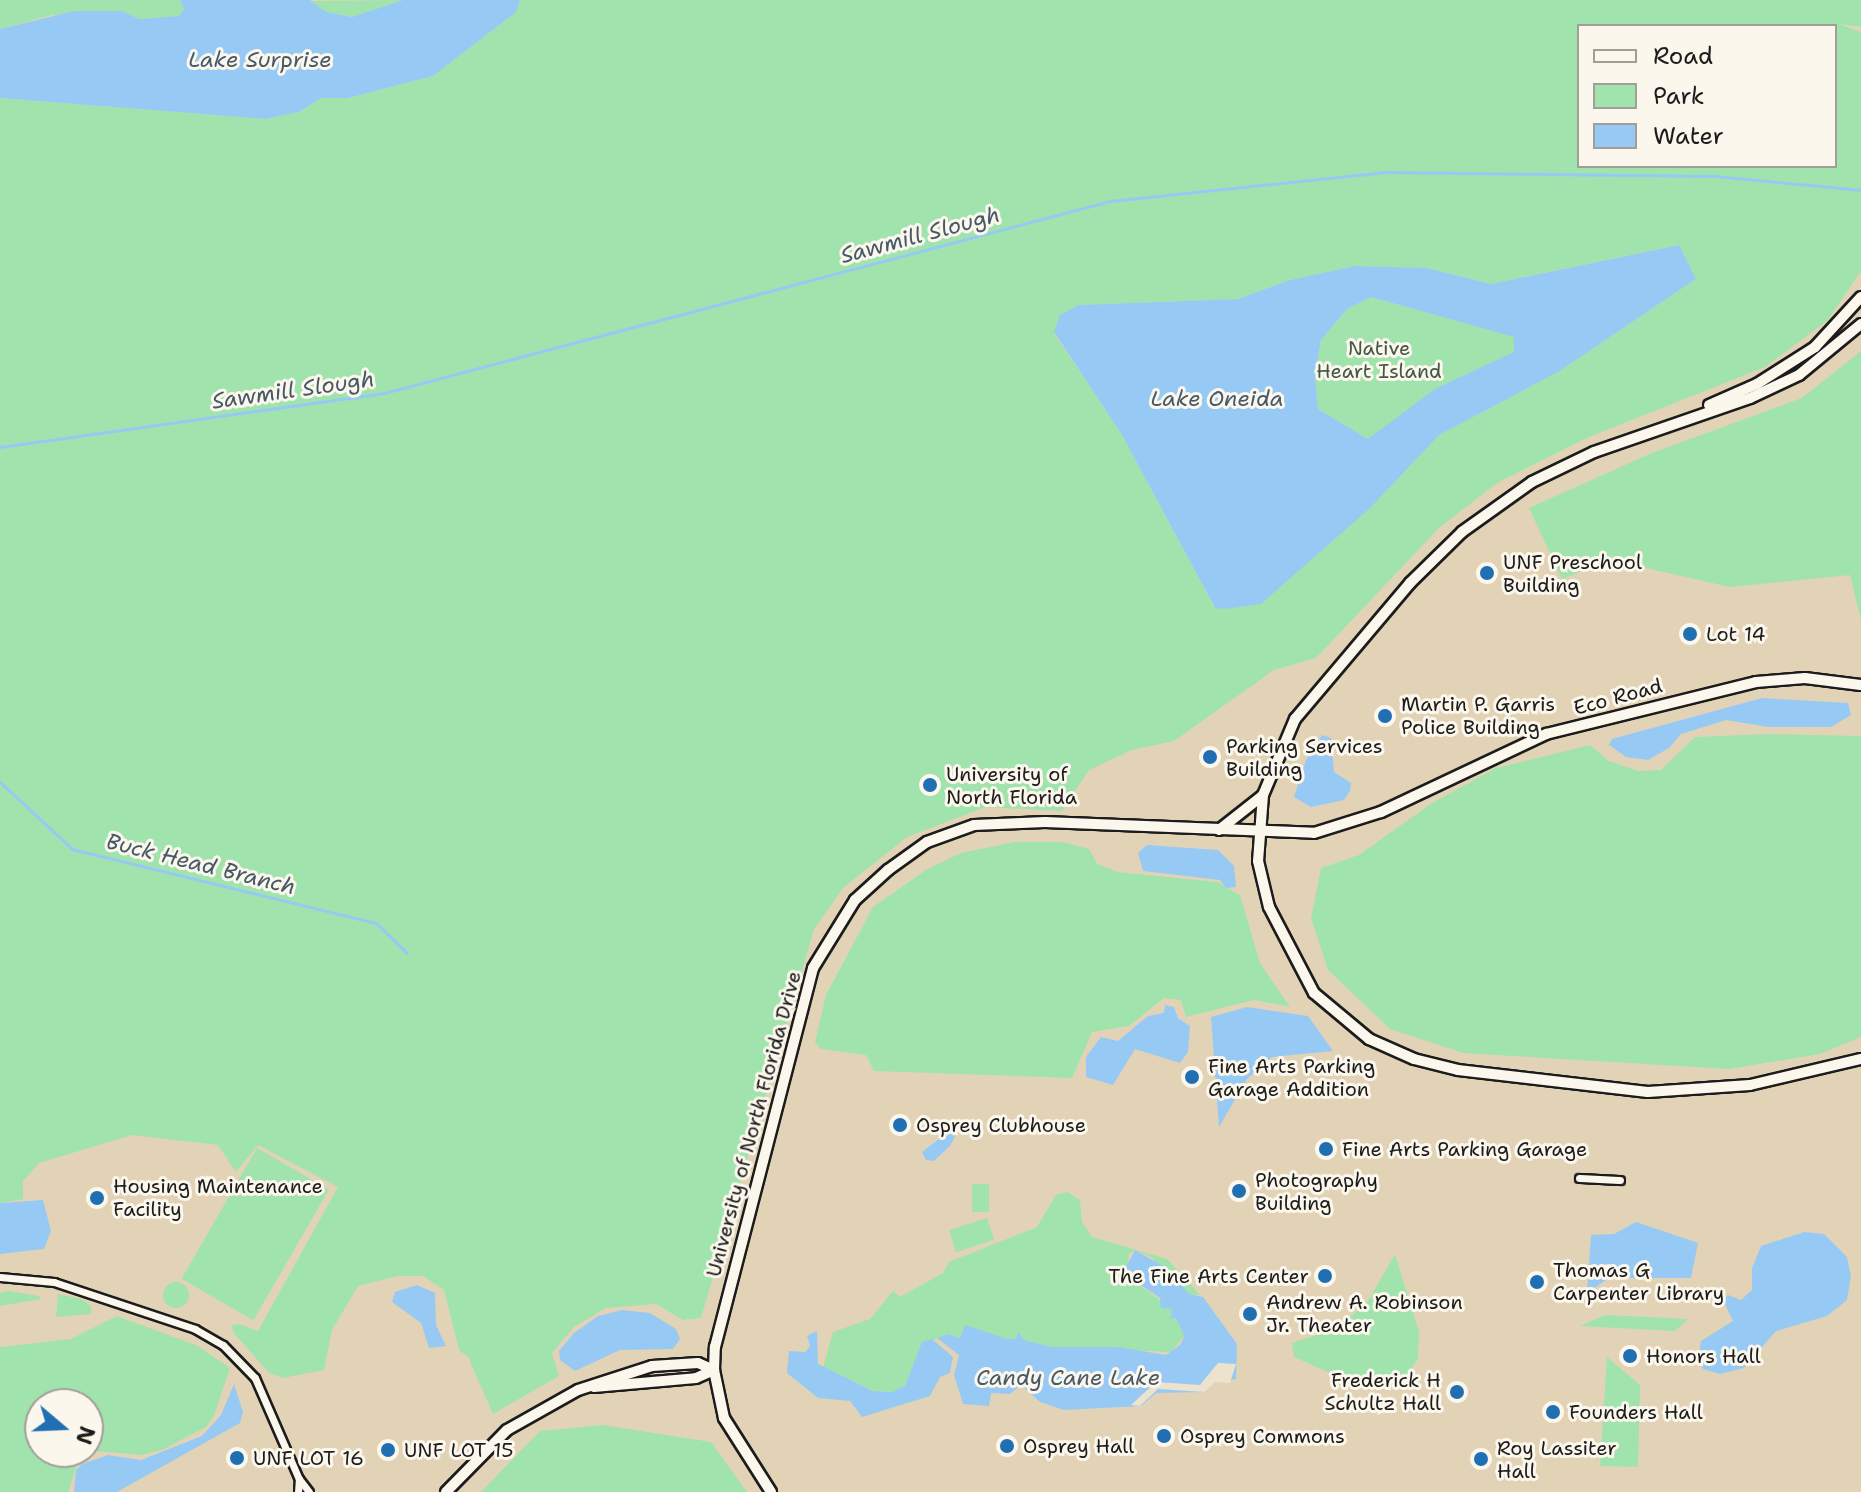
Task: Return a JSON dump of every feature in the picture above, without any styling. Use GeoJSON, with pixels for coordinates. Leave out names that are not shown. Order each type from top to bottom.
{"type":"FeatureCollection","features":[{"type":"Feature","properties":{"kind":"street"},"geometry":{"type":"LineString","coordinates":[[1861,297],[1826,337],[1787,367],[1532,482],[1439,553],[1306,704],[1280,745],[1263,795],[1258,833],[1258,861],[1269,907],[1314,993],[1369,1039],[1414,1059],[1458,1070],[1648,1092],[1750,1085],[1861,1059]]}},
{"type":"Feature","properties":{"kind":"street"},"geometry":{"type":"LineString","coordinates":[[1666,424],[1750,398],[1799,375],[1861,324]]}},
{"type":"Feature","properties":{"kind":"street","name":"Eco Road"},"geometry":{"type":"LineString","coordinates":[[1258,833],[1314,833],[1360,820],[1546,734],[1727,687],[1805,678],[1861,685]]}},
{"type":"Feature","properties":{"kind":"street"},"geometry":{"type":"LineString","coordinates":[[1219,830],[1263,795]]}},
{"type":"Feature","properties":{"kind":"street","name":"University of North Florida Drive"},"geometry":{"type":"LineString","coordinates":[[771,1492],[724,1418],[714,1370],[741,1235],[808,983],[826,943],[855,900],[927,842],[974,825],[1045,822],[1258,833]]}},
{"type":"Feature","properties":{"kind":"street"},"geometry":{"type":"LineString","coordinates":[[1579,1178],[1620,1180]]}},
{"type":"Feature","properties":{"kind":"street"},"geometry":{"type":"LineString","coordinates":[[0,1277],[54,1282],[195,1329],[223,1345],[247,1367],[263,1392],[299,1479],[309,1492]]}},
{"type":"Feature","properties":{"kind":"street"},"geometry":{"type":"LineString","coordinates":[[446,1492],[507,1430],[578,1390],[696,1378],[714,1370]]}},
{"type":"Feature","properties":{"kind":"street"},"geometry":{"type":"LineString","coordinates":[[298,1492],[299,1479]]}},
{"type":"Feature","properties":{"kind":"shaded area","name":"University of North Florida"},"geometry":{"type":"Polygon","coordinates":[[[0,0],[1698,0],[1861,27],[1861,1492],[0,1492],[0,0]]]}},
{"type":"Feature","properties":{"kind":"green space"},"geometry":{"type":"Polygon","coordinates":[[[0,0],[180,0],[184,9],[179,16],[140,19],[121,11],[52,15],[0,29],[0,0]]]}},
{"type":"Feature","properties":{"kind":"green space"},"geometry":{"type":"Polygon","coordinates":[[[403,0],[352,17],[326,12],[310,1],[403,0]]]}},
{"type":"Feature","properties":{"kind":"green space"},"geometry":{"type":"Polygon","coordinates":[[[520,0],[1861,0],[1861,27],[1839,24],[1861,32],[1861,271],[1827,321],[1765,367],[1589,437],[1497,483],[1439,528],[1316,658],[1274,670],[1174,741],[1132,750],[1089,770],[1062,811],[986,807],[907,837],[843,888],[814,929],[701,1318],[683,1320],[656,1304],[606,1308],[574,1327],[552,1353],[559,1376],[493,1414],[468,1357],[459,1350],[444,1290],[423,1276],[398,1276],[358,1286],[332,1330],[324,1370],[283,1378],[269,1373],[233,1332],[232,1325],[239,1324],[258,1331],[338,1187],[258,1145],[236,1172],[218,1145],[132,1135],[39,1163],[23,1181],[23,1199],[0,1203],[0,98],[265,119],[299,112],[321,98],[348,98],[433,76],[516,12],[520,0]],[[1678,245],[1491,284],[1427,268],[1355,266],[1290,280],[1238,299],[1079,305],[1054,333],[1122,435],[1214,607],[1439,435],[1558,372],[1696,279],[1678,245]]]}},
{"type":"Feature","properties":{"kind":"green space","name":"Native Heart Island"},"geometry":{"type":"Polygon","coordinates":[[[1371,297],[1515,337],[1514,352],[1368,439],[1318,409],[1315,375],[1321,340],[1347,309],[1371,297]]]}},
{"type":"Feature","properties":{"kind":"green space"},"geometry":{"type":"Polygon","coordinates":[[[1861,351],[1861,620],[1850,575],[1730,587],[1611,560],[1562,579],[1529,508],[1652,453],[1802,398],[1861,351]]]}},
{"type":"Feature","properties":{"kind":"green space"},"geometry":{"type":"Polygon","coordinates":[[[1769,734],[1861,736],[1861,1036],[1854,1040],[1820,1054],[1729,1069],[1463,1053],[1390,1029],[1328,970],[1311,918],[1321,868],[1359,855],[1432,803],[1496,768],[1590,745],[1609,761],[1638,771],[1661,770],[1695,737],[1769,734]]]}},
{"type":"Feature","properties":{"kind":"green space"},"geometry":{"type":"Polygon","coordinates":[[[1015,842],[1063,842],[1089,849],[1097,864],[1117,872],[1217,882],[1240,895],[1260,963],[1290,1007],[1254,1000],[1186,1017],[1181,1000],[1164,998],[1129,1026],[1092,1032],[1072,1078],[874,1071],[866,1055],[821,1049],[815,1042],[826,995],[873,907],[926,870],[961,853],[1015,842]]]}},
{"type":"Feature","properties":{"kind":"green space"},"geometry":{"type":"Polygon","coordinates":[[[257,1148],[329,1190],[253,1320],[182,1279],[257,1148]]]}},
{"type":"Feature","properties":{"kind":"green space"},"geometry":{"type":"Polygon","coordinates":[[[972,1184],[989,1184],[989,1212],[972,1212],[972,1184]]]}},
{"type":"Feature","properties":{"kind":"green space"},"geometry":{"type":"Polygon","coordinates":[[[1067,1192],[1080,1200],[1082,1222],[1092,1237],[1167,1259],[1200,1295],[1189,1294],[1151,1257],[1135,1250],[1129,1254],[1127,1276],[1174,1310],[1171,1319],[1176,1318],[1184,1336],[1171,1352],[1051,1347],[1024,1340],[1018,1333],[1017,1339],[1007,1339],[962,1329],[961,1338],[948,1334],[922,1345],[905,1386],[892,1392],[874,1391],[823,1368],[833,1332],[870,1319],[893,1291],[900,1297],[943,1273],[949,1262],[1037,1227],[1056,1195],[1067,1192]]]}},
{"type":"Feature","properties":{"kind":"green space"},"geometry":{"type":"Polygon","coordinates":[[[987,1218],[994,1240],[956,1252],[949,1230],[987,1218]]]}},
{"type":"Feature","properties":{"kind":"green space"},"geometry":{"type":"Polygon","coordinates":[[[1395,1254],[1419,1332],[1418,1358],[1406,1379],[1383,1390],[1368,1390],[1294,1357],[1292,1343],[1335,1329],[1367,1303],[1395,1254]]]}},
{"type":"Feature","properties":{"kind":"green space"},"geometry":{"type":"Polygon","coordinates":[[[176,1282],[185,1286],[189,1295],[185,1304],[176,1308],[167,1304],[163,1295],[167,1286],[176,1282]]]}},
{"type":"Feature","properties":{"kind":"green space"},"geometry":{"type":"Polygon","coordinates":[[[9,1291],[39,1296],[41,1299],[0,1306],[0,1293],[9,1291]]]}},
{"type":"Feature","properties":{"kind":"green space"},"geometry":{"type":"Polygon","coordinates":[[[58,1294],[81,1299],[91,1306],[91,1314],[56,1317],[58,1294]]]}},
{"type":"Feature","properties":{"kind":"green space"},"geometry":{"type":"Polygon","coordinates":[[[1605,1315],[1688,1319],[1675,1331],[1580,1326],[1605,1315]]]}},
{"type":"Feature","properties":{"kind":"green space"},"geometry":{"type":"Polygon","coordinates":[[[117,1316],[198,1346],[230,1368],[214,1416],[206,1427],[162,1450],[141,1455],[104,1452],[104,1388],[24,1388],[24,1468],[76,1468],[68,1492],[0,1492],[0,1347],[71,1339],[117,1316]]]}},
{"type":"Feature","properties":{"kind":"green space"},"geometry":{"type":"Polygon","coordinates":[[[1607,1357],[1640,1385],[1638,1467],[1600,1466],[1607,1357]]]}},
{"type":"Feature","properties":{"kind":"green space"},"geometry":{"type":"Polygon","coordinates":[[[603,1425],[711,1442],[747,1492],[481,1492],[540,1431],[603,1425]]]}},
{"type":"Feature","properties":{"kind":"water","name":"Lake Surprise"},"geometry":{"type":"Polygon","coordinates":[[[180,0],[310,0],[326,12],[352,17],[403,0],[520,0],[516,12],[433,76],[348,98],[321,98],[299,112],[265,119],[0,98],[0,29],[74,11],[121,11],[140,19],[179,16],[184,9],[180,0]]]}},
{"type":"Feature","properties":{"kind":"water","name":"Lake Oneida"},"geometry":{"type":"Polygon","coordinates":[[[1679,245],[1696,279],[1558,372],[1439,435],[1370,508],[1261,604],[1224,609],[1215,608],[1122,435],[1054,332],[1060,315],[1079,305],[1238,299],[1290,280],[1355,266],[1427,268],[1491,284],[1679,245]],[[1371,297],[1347,309],[1321,340],[1315,375],[1318,409],[1368,439],[1435,389],[1514,352],[1514,337],[1371,297]]]}},
{"type":"Feature","properties":{"kind":"water"},"geometry":{"type":"Polygon","coordinates":[[[1762,698],[1848,703],[1851,715],[1831,727],[1768,727],[1726,720],[1681,734],[1669,748],[1648,760],[1626,757],[1609,745],[1612,739],[1762,698]]]}},
{"type":"Feature","properties":{"kind":"water"},"geometry":{"type":"Polygon","coordinates":[[[1322,735],[1331,738],[1334,772],[1351,783],[1350,791],[1344,800],[1311,807],[1294,797],[1306,760],[1322,735]]]}},
{"type":"Feature","properties":{"kind":"water"},"geometry":{"type":"Polygon","coordinates":[[[1147,845],[1218,850],[1234,866],[1236,887],[1226,888],[1220,880],[1143,871],[1138,853],[1147,845]]]}},
{"type":"Feature","properties":{"kind":"water"},"geometry":{"type":"Polygon","coordinates":[[[1165,1005],[1174,1007],[1178,1018],[1190,1026],[1188,1052],[1180,1063],[1135,1049],[1113,1085],[1086,1077],[1086,1057],[1101,1037],[1118,1041],[1148,1016],[1164,1013],[1165,1005]]]}},
{"type":"Feature","properties":{"kind":"water"},"geometry":{"type":"Polygon","coordinates":[[[1247,1007],[1308,1016],[1333,1051],[1272,1057],[1247,1079],[1219,1127],[1211,1017],[1247,1007]]]}},
{"type":"Feature","properties":{"kind":"water"},"geometry":{"type":"Polygon","coordinates":[[[945,1127],[955,1137],[950,1146],[934,1161],[926,1160],[922,1152],[939,1139],[945,1127]]]}},
{"type":"Feature","properties":{"kind":"water"},"geometry":{"type":"Polygon","coordinates":[[[43,1200],[51,1231],[44,1249],[0,1254],[0,1203],[43,1200]]]}},
{"type":"Feature","properties":{"kind":"water"},"geometry":{"type":"Polygon","coordinates":[[[1636,1222],[1698,1243],[1691,1278],[1609,1278],[1587,1293],[1591,1235],[1614,1234],[1636,1222]]]}},
{"type":"Feature","properties":{"kind":"water"},"geometry":{"type":"Polygon","coordinates":[[[1804,1232],[1824,1234],[1847,1257],[1851,1276],[1847,1300],[1827,1316],[1776,1331],[1744,1368],[1720,1374],[1703,1369],[1698,1361],[1701,1341],[1733,1321],[1723,1300],[1728,1295],[1741,1300],[1752,1290],[1752,1268],[1761,1246],[1804,1232]]]}},
{"type":"Feature","properties":{"kind":"water","name":"Candy Cane Lake"},"geometry":{"type":"Polygon","coordinates":[[[1135,1250],[1163,1266],[1189,1294],[1203,1297],[1237,1344],[1236,1379],[1215,1382],[1205,1392],[1156,1393],[1141,1406],[1064,1410],[1040,1402],[1021,1385],[1010,1394],[991,1393],[989,1406],[963,1404],[954,1375],[959,1355],[937,1338],[948,1334],[960,1338],[965,1325],[1007,1339],[1016,1339],[1018,1332],[1024,1340],[1051,1347],[1119,1347],[1166,1355],[1181,1344],[1184,1336],[1176,1318],[1170,1319],[1173,1309],[1161,1308],[1160,1298],[1123,1273],[1135,1250]]]}},
{"type":"Feature","properties":{"kind":"water"},"geometry":{"type":"Polygon","coordinates":[[[417,1285],[435,1293],[436,1325],[446,1346],[429,1348],[421,1323],[392,1302],[395,1292],[417,1285]]]}},
{"type":"Feature","properties":{"kind":"water"},"geometry":{"type":"Polygon","coordinates":[[[622,1310],[650,1313],[676,1329],[680,1339],[673,1349],[620,1350],[575,1371],[560,1360],[559,1351],[574,1333],[598,1316],[622,1310]]]}},
{"type":"Feature","properties":{"kind":"water"},"geometry":{"type":"Polygon","coordinates":[[[817,1331],[818,1364],[873,1391],[892,1392],[905,1386],[922,1342],[932,1339],[953,1357],[950,1373],[940,1377],[930,1396],[862,1417],[850,1401],[818,1398],[787,1373],[789,1351],[805,1352],[810,1346],[807,1336],[817,1331]]]}},
{"type":"Feature","properties":{"kind":"water"},"geometry":{"type":"Polygon","coordinates":[[[234,1384],[243,1412],[240,1423],[117,1492],[74,1492],[78,1468],[104,1468],[104,1456],[108,1455],[141,1460],[202,1436],[221,1415],[234,1384]]]}},
{"type":"Feature","properties":{"kind":"pier"},"geometry":{"type":"Polygon","coordinates":[[[1218,1363],[1236,1364],[1230,1383],[1215,1382],[1205,1392],[1158,1389],[1140,1406],[1131,1405],[1156,1382],[1200,1385],[1218,1363]]]}},
{"type":"Feature","properties":{"kind":"waterway","name":"Sawmill Slough"},"geometry":{"type":"LineString","coordinates":[[0,447],[384,393],[1110,201],[1386,172],[1715,176],[1861,190]]}},
{"type":"Feature","properties":{"kind":"waterway","name":"Buck Head Branch"},"geometry":{"type":"LineString","coordinates":[[0,782],[72,849],[376,923],[407,953]]}},
{"type":"Feature","properties":{"kind":"place","name":"UNF Preschool Building"},"geometry":{"type":"Point","coordinates":[1487,573]}},
{"type":"Feature","properties":{"kind":"place","name":"Lot 14"},"geometry":{"type":"Point","coordinates":[1690,634]}},
{"type":"Feature","properties":{"kind":"place","name":"Martin P. Garris Police Building"},"geometry":{"type":"Point","coordinates":[1385,716]}},
{"type":"Feature","properties":{"kind":"place","name":"Parking Services Building"},"geometry":{"type":"Point","coordinates":[1210,757]}},
{"type":"Feature","properties":{"kind":"place","name":"University of North Florida"},"geometry":{"type":"Point","coordinates":[930,785]}},
{"type":"Feature","properties":{"kind":"place","name":"Fine Arts Parking Garage Addition"},"geometry":{"type":"Point","coordinates":[1192,1077]}},
{"type":"Feature","properties":{"kind":"place","name":"Osprey Clubhouse"},"geometry":{"type":"Point","coordinates":[900,1125]}},
{"type":"Feature","properties":{"kind":"place","name":"Fine Arts Parking Garage"},"geometry":{"type":"Point","coordinates":[1326,1149]}},
{"type":"Feature","properties":{"kind":"place","name":"Photography Building"},"geometry":{"type":"Point","coordinates":[1239,1191]}},
{"type":"Feature","properties":{"kind":"place","name":"Housing Maintenance Facility"},"geometry":{"type":"Point","coordinates":[97,1198]}},
{"type":"Feature","properties":{"kind":"place","name":"The Fine Arts Center"},"geometry":{"type":"Point","coordinates":[1325,1276]}},
{"type":"Feature","properties":{"kind":"place","name":"Thomas G Carpenter Library"},"geometry":{"type":"Point","coordinates":[1537,1282]}},
{"type":"Feature","properties":{"kind":"place","name":"Andrew A. Robinson Jr. Theater"},"geometry":{"type":"Point","coordinates":[1250,1314]}},
{"type":"Feature","properties":{"kind":"place","name":"Honors Hall"},"geometry":{"type":"Point","coordinates":[1630,1356]}},
{"type":"Feature","properties":{"kind":"place","name":"Frederick H Schultz Hall"},"geometry":{"type":"Point","coordinates":[1457,1392]}},
{"type":"Feature","properties":{"kind":"place","name":"Founders Hall"},"geometry":{"type":"Point","coordinates":[1553,1412]}},
{"type":"Feature","properties":{"kind":"place","name":"Osprey Commons"},"geometry":{"type":"Point","coordinates":[1164,1436]}},
{"type":"Feature","properties":{"kind":"place","name":"Osprey Hall"},"geometry":{"type":"Point","coordinates":[1007,1446]}},
{"type":"Feature","properties":{"kind":"place","name":"UNF LOT 15"},"geometry":{"type":"Point","coordinates":[388,1450]}},
{"type":"Feature","properties":{"kind":"place","name":"UNF LOT 16"},"geometry":{"type":"Point","coordinates":[237,1458]}},
{"type":"Feature","properties":{"kind":"place","name":"Roy Lassiter Hall"},"geometry":{"type":"Point","coordinates":[1481,1459]}}]}
